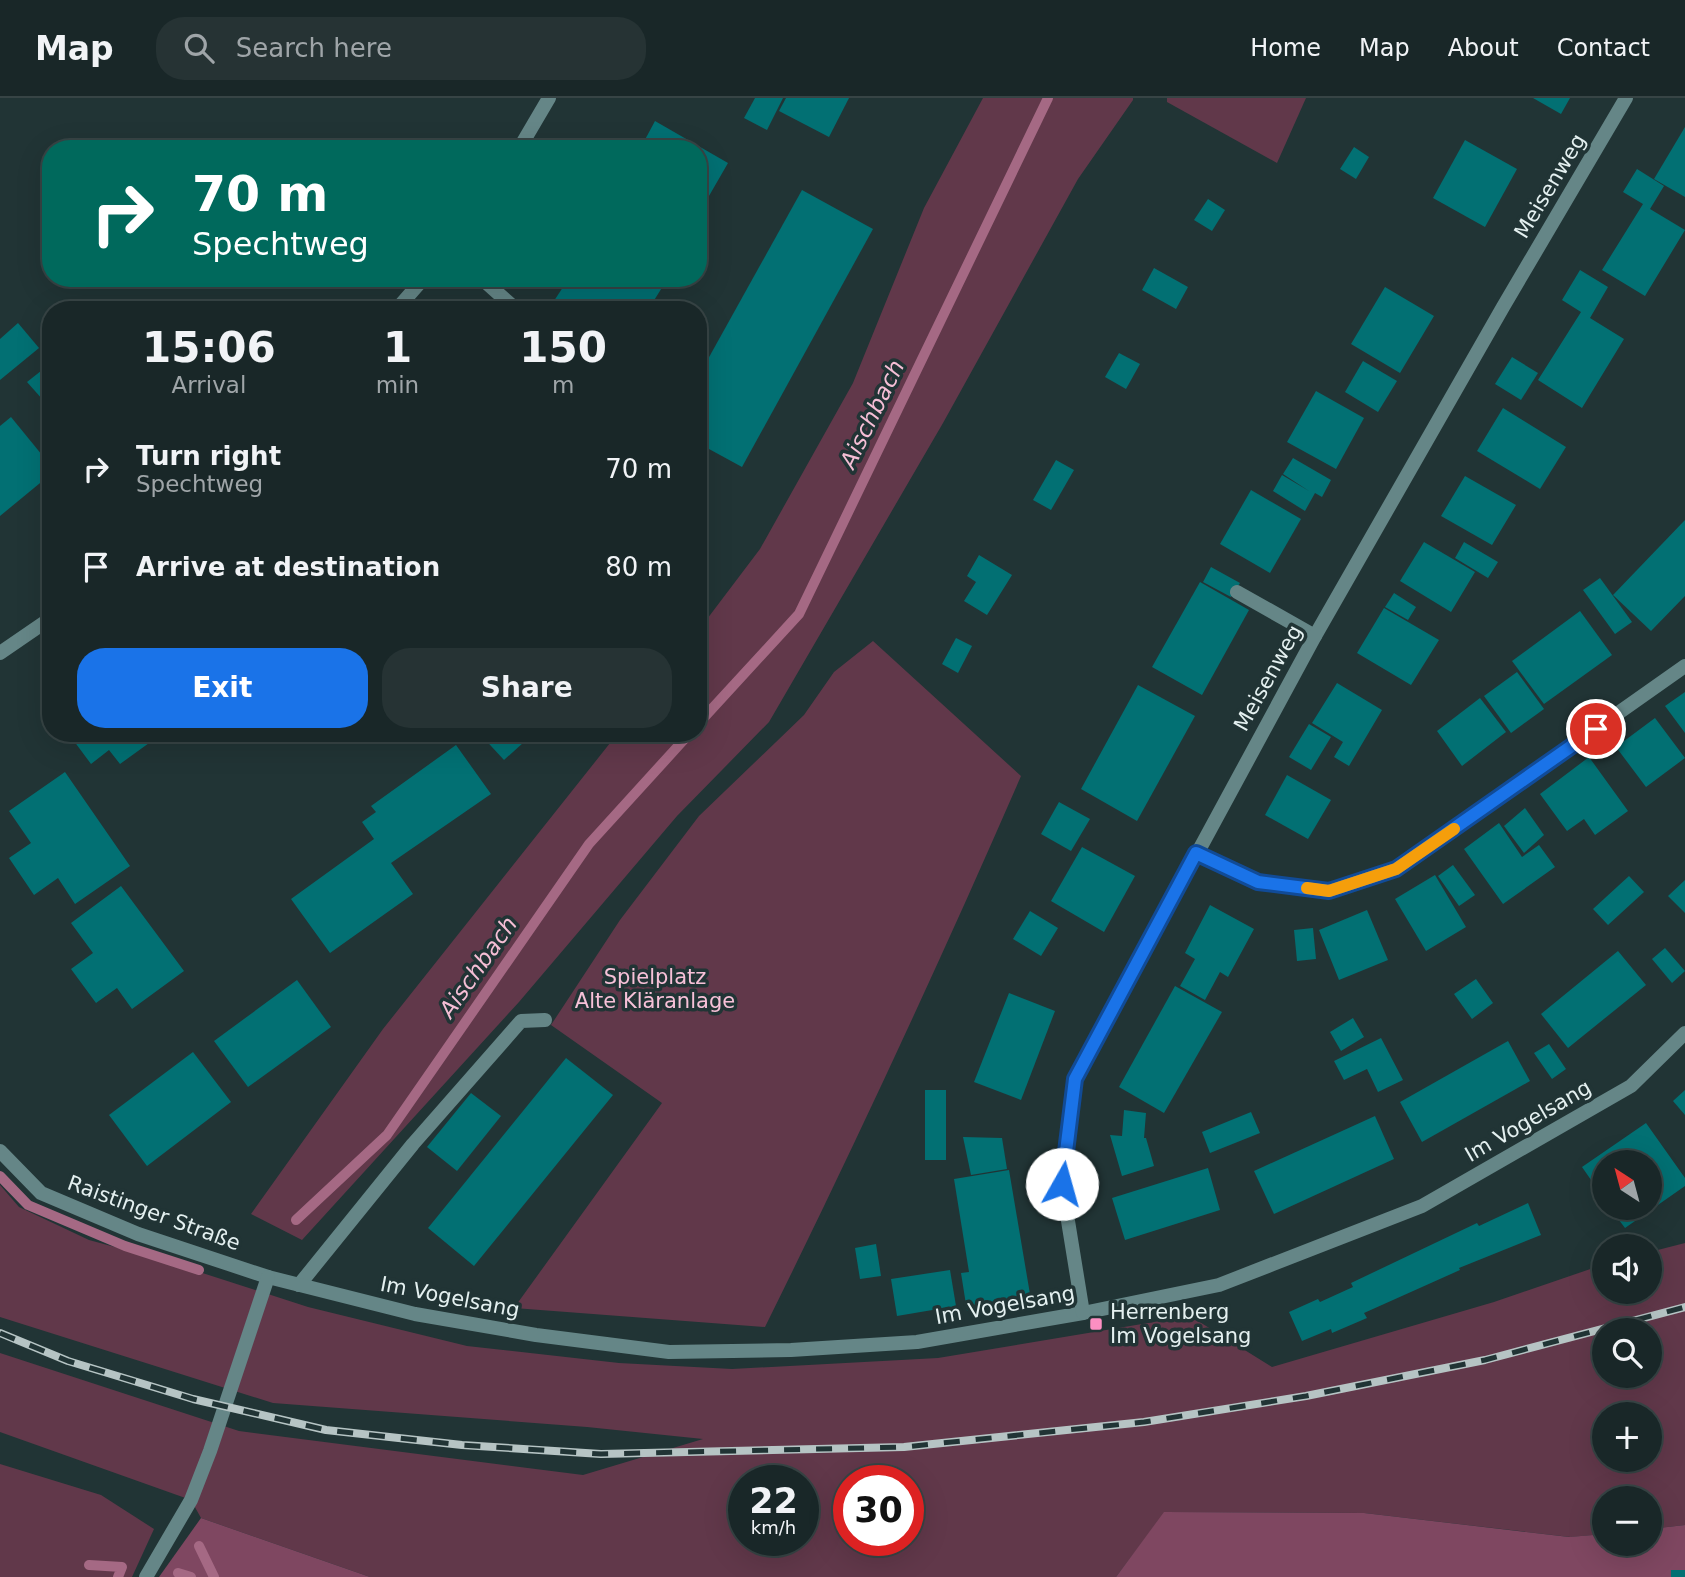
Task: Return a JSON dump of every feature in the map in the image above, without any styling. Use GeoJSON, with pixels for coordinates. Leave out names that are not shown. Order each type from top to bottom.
{"type":"FeatureCollection","features":[{"type":"Feature","properties":{"kind":"street"},"geometry":{"type":"LineString","coordinates":[[524,140],[549,98]]}},
{"type":"Feature","properties":{"kind":"street","name":"Meisenweg"},"geometry":{"type":"LineString","coordinates":[[1083,1313],[1062,1184],[1075,1079],[1315,636],[1626,98]]}},
{"type":"Feature","properties":{"kind":"street"},"geometry":{"type":"LineString","coordinates":[[404,301],[416,287]]}},
{"type":"Feature","properties":{"kind":"street"},"geometry":{"type":"LineString","coordinates":[[491,287],[507,301]]}},
{"type":"Feature","properties":{"kind":"street"},"geometry":{"type":"LineString","coordinates":[[1237,592],[1315,636]]}},
{"type":"Feature","properties":{"kind":"street"},"geometry":{"type":"LineString","coordinates":[[0,653],[42,624]]}},
{"type":"Feature","properties":{"kind":"street"},"geometry":{"type":"LineString","coordinates":[[1196,853],[1258,882],[1329,891],[1396,869],[1685,666]]}},
{"type":"Feature","properties":{"kind":"street"},"geometry":{"type":"LineString","coordinates":[[299,1285],[413,1144],[521,1020],[545,1020]]}},
{"type":"Feature","properties":{"kind":"street","name":"Im Vogelsang"},"geometry":{"type":"LineString","coordinates":[[268,1277],[415,1314],[536,1335],[669,1352],[790,1350],[917,1342],[1083,1313],[1220,1285],[1422,1206],[1630,1086],[1685,1033]]}},
{"type":"Feature","properties":{"kind":"street","name":"Raistinger Straße"},"geometry":{"type":"LineString","coordinates":[[0,1151],[41,1193],[138,1234],[268,1277]]}},
{"type":"Feature","properties":{"kind":"street"},"geometry":{"type":"LineString","coordinates":[[146,1577],[191,1500],[268,1277]]}},
{"type":"Feature","properties":{"kind":"green space"},"geometry":{"type":"Polygon","coordinates":[[[983,98],[1133,98],[1078,179],[943,423],[769,722],[677,816],[519,1002],[302,1240],[251,1214],[383,1029],[611,742],[707,742],[707,619],[760,549],[853,383],[924,208],[983,98]]]}},
{"type":"Feature","properties":{"kind":"green space"},"geometry":{"type":"Polygon","coordinates":[[[1167,98],[1306,98],[1277,163],[1167,102],[1167,98]]]}},
{"type":"Feature","properties":{"kind":"green space","name":"Spielplatz Alte Kläranlage"},"geometry":{"type":"Polygon","coordinates":[[[873,641],[1021,776],[896,1053],[765,1327],[514,1308],[662,1103],[551,1025],[620,920],[699,816],[804,715],[834,672],[873,641]]]}},
{"type":"Feature","properties":{"kind":"green space"},"geometry":{"type":"Polygon","coordinates":[[[0,1185],[19,1207],[89,1240],[159,1259],[308,1307],[467,1346],[619,1363],[732,1369],[938,1358],[1190,1316],[1272,1367],[1494,1302],[1592,1268],[1592,1304],[1662,1304],[1662,1249],[1685,1243],[1685,1525],[1662,1528],[1662,1486],[1592,1486],[1592,1535],[1570,1537],[1364,1513],[1165,1512],[1116,1577],[370,1577],[201,1518],[191,1500],[0,1432],[0,1353],[239,1431],[583,1475],[703,1439],[587,1427],[273,1403],[0,1317],[0,1185]]]}},
{"type":"Feature","properties":{"kind":"green space"},"geometry":{"type":"Polygon","coordinates":[[[0,1464],[101,1495],[154,1529],[132,1577],[0,1577],[0,1464]]]}},
{"type":"Feature","properties":{"kind":"shaded area"},"geometry":{"type":"Polygon","coordinates":[[[1164,1512],[1364,1513],[1569,1537],[1592,1535],[1592,1556],[1662,1556],[1662,1528],[1685,1525],[1685,1577],[1116,1577],[1164,1512]]]}},
{"type":"Feature","properties":{"kind":"shaded area"},"geometry":{"type":"Polygon","coordinates":[[[201,1518],[370,1577],[159,1577],[201,1518]]]}},
{"type":"Feature","properties":{"kind":"building"},"geometry":{"type":"Polygon","coordinates":[[[755,98],[783,98],[767,130],[744,118],[755,98]]]}},
{"type":"Feature","properties":{"kind":"building"},"geometry":{"type":"Polygon","coordinates":[[[786,98],[849,98],[829,137],[779,111],[786,98]]]}},
{"type":"Feature","properties":{"kind":"building"},"geometry":{"type":"Polygon","coordinates":[[[1533,98],[1570,98],[1561,114],[1533,98]]]}},
{"type":"Feature","properties":{"kind":"building"},"geometry":{"type":"Polygon","coordinates":[[[655,121],[688,140],[645,140],[655,121]]]}},
{"type":"Feature","properties":{"kind":"building"},"geometry":{"type":"Polygon","coordinates":[[[1685,127],[1685,197],[1654,179],[1685,127]]]}},
{"type":"Feature","properties":{"kind":"building"},"geometry":{"type":"Polygon","coordinates":[[[1465,140],[1517,169],[1485,227],[1433,198],[1465,140]]]}},
{"type":"Feature","properties":{"kind":"building"},"geometry":{"type":"Polygon","coordinates":[[[1354,147],[1369,157],[1356,179],[1340,169],[1354,147]]]}},
{"type":"Feature","properties":{"kind":"building"},"geometry":{"type":"Polygon","coordinates":[[[707,151],[728,163],[707,199],[707,151]]]}},
{"type":"Feature","properties":{"kind":"building"},"geometry":{"type":"Polygon","coordinates":[[[1637,169],[1664,186],[1650,209],[1685,230],[1645,296],[1602,270],[1643,204],[1623,192],[1637,169]]]}},
{"type":"Feature","properties":{"kind":"building"},"geometry":{"type":"Polygon","coordinates":[[[802,190],[873,229],[742,467],[707,448],[707,361],[802,190]]]}},
{"type":"Feature","properties":{"kind":"building"},"geometry":{"type":"Polygon","coordinates":[[[1208,199],[1225,210],[1212,231],[1194,220],[1208,199]]]}},
{"type":"Feature","properties":{"kind":"building"},"geometry":{"type":"Polygon","coordinates":[[[1154,268],[1188,287],[1176,309],[1142,290],[1154,268]]]}},
{"type":"Feature","properties":{"kind":"building"},"geometry":{"type":"Polygon","coordinates":[[[1580,270],[1608,287],[1590,318],[1624,339],[1582,408],[1538,380],[1581,312],[1562,300],[1580,270]]]}},
{"type":"Feature","properties":{"kind":"building"},"geometry":{"type":"Polygon","coordinates":[[[563,287],[662,287],[654,301],[554,301],[563,287]]]}},
{"type":"Feature","properties":{"kind":"building"},"geometry":{"type":"Polygon","coordinates":[[[1385,287],[1434,316],[1400,373],[1351,344],[1385,287]]]}},
{"type":"Feature","properties":{"kind":"building"},"geometry":{"type":"Polygon","coordinates":[[[18,323],[39,348],[0,380],[0,339],[18,323]]]}},
{"type":"Feature","properties":{"kind":"building"},"geometry":{"type":"Polygon","coordinates":[[[1119,353],[1140,364],[1126,389],[1105,377],[1119,353]]]}},
{"type":"Feature","properties":{"kind":"building"},"geometry":{"type":"Polygon","coordinates":[[[1512,357],[1538,373],[1521,400],[1495,384],[1512,357]]]}},
{"type":"Feature","properties":{"kind":"building"},"geometry":{"type":"Polygon","coordinates":[[[1363,361],[1397,381],[1378,412],[1345,392],[1363,361]]]}},
{"type":"Feature","properties":{"kind":"building"},"geometry":{"type":"Polygon","coordinates":[[[42,370],[42,399],[27,382],[42,370]]]}},
{"type":"Feature","properties":{"kind":"building"},"geometry":{"type":"Polygon","coordinates":[[[1316,391],[1364,418],[1336,469],[1287,442],[1316,391]]]}},
{"type":"Feature","properties":{"kind":"building"},"geometry":{"type":"Polygon","coordinates":[[[1503,408],[1566,447],[1540,489],[1477,451],[1503,408]]]}},
{"type":"Feature","properties":{"kind":"building"},"geometry":{"type":"Polygon","coordinates":[[[11,417],[42,455],[42,481],[0,516],[0,426],[11,417]]]}},
{"type":"Feature","properties":{"kind":"building"},"geometry":{"type":"Polygon","coordinates":[[[1293,458],[1331,480],[1322,497],[1315,493],[1305,511],[1273,491],[1282,475],[1309,491],[1283,474],[1293,458]]]}},
{"type":"Feature","properties":{"kind":"building"},"geometry":{"type":"Polygon","coordinates":[[[1056,460],[1074,470],[1051,510],[1033,500],[1056,460]]]}},
{"type":"Feature","properties":{"kind":"building"},"geometry":{"type":"Polygon","coordinates":[[[1465,476],[1516,505],[1492,545],[1441,516],[1465,476]]]}},
{"type":"Feature","properties":{"kind":"building"},"geometry":{"type":"Polygon","coordinates":[[[1251,490],[1301,519],[1270,573],[1220,544],[1251,490]]]}},
{"type":"Feature","properties":{"kind":"building"},"geometry":{"type":"Polygon","coordinates":[[[1685,520],[1685,596],[1651,631],[1613,595],[1685,520]]]}},
{"type":"Feature","properties":{"kind":"building"},"geometry":{"type":"Polygon","coordinates":[[[1424,542],[1475,572],[1451,612],[1400,581],[1424,542]]]}},
{"type":"Feature","properties":{"kind":"building"},"geometry":{"type":"Polygon","coordinates":[[[1464,542],[1498,562],[1488,578],[1455,558],[1464,542]]]}},
{"type":"Feature","properties":{"kind":"building"},"geometry":{"type":"Polygon","coordinates":[[[979,555],[1012,575],[987,615],[964,601],[976,582],[967,576],[979,555]]]}},
{"type":"Feature","properties":{"kind":"building"},"geometry":{"type":"Polygon","coordinates":[[[1211,567],[1240,583],[1231,597],[1203,582],[1211,567]]]}},
{"type":"Feature","properties":{"kind":"building"},"geometry":{"type":"Polygon","coordinates":[[[1600,578],[1632,622],[1615,634],[1583,590],[1600,578]]]}},
{"type":"Feature","properties":{"kind":"building"},"geometry":{"type":"Polygon","coordinates":[[[1200,582],[1249,610],[1202,695],[1152,667],[1200,582]]]}},
{"type":"Feature","properties":{"kind":"building"},"geometry":{"type":"Polygon","coordinates":[[[1394,593],[1416,607],[1408,620],[1385,607],[1394,593]]]}},
{"type":"Feature","properties":{"kind":"building"},"geometry":{"type":"Polygon","coordinates":[[[1384,608],[1439,640],[1411,685],[1357,653],[1384,608]]]}},
{"type":"Feature","properties":{"kind":"building"},"geometry":{"type":"Polygon","coordinates":[[[1580,611],[1612,655],[1544,704],[1512,661],[1580,611]]]}},
{"type":"Feature","properties":{"kind":"building"},"geometry":{"type":"Polygon","coordinates":[[[956,638],[972,646],[958,673],[942,664],[956,638]]]}},
{"type":"Feature","properties":{"kind":"building"},"geometry":{"type":"Polygon","coordinates":[[[1517,672],[1544,709],[1511,733],[1484,696],[1517,672]]]}},
{"type":"Feature","properties":{"kind":"building"},"geometry":{"type":"Polygon","coordinates":[[[1337,683],[1382,710],[1349,766],[1334,757],[1343,742],[1312,723],[1337,683]]]}},
{"type":"Feature","properties":{"kind":"building"},"geometry":{"type":"Polygon","coordinates":[[[1138,685],[1195,716],[1137,821],[1081,789],[1138,685]]]}},
{"type":"Feature","properties":{"kind":"building"},"geometry":{"type":"Polygon","coordinates":[[[1685,692],[1685,733],[1665,706],[1685,692]]]}},
{"type":"Feature","properties":{"kind":"building"},"geometry":{"type":"Polygon","coordinates":[[[1480,698],[1506,732],[1462,766],[1437,731],[1480,698]]]}},
{"type":"Feature","properties":{"kind":"building"},"geometry":{"type":"Polygon","coordinates":[[[1655,718],[1685,758],[1646,787],[1616,747],[1655,718]]]}},
{"type":"Feature","properties":{"kind":"building"},"geometry":{"type":"Polygon","coordinates":[[[1309,724],[1331,737],[1311,770],[1289,757],[1309,724]]]}},
{"type":"Feature","properties":{"kind":"building"},"geometry":{"type":"Polygon","coordinates":[[[75,742],[150,742],[120,764],[109,750],[91,764],[75,742]]]}},
{"type":"Feature","properties":{"kind":"building"},"geometry":{"type":"Polygon","coordinates":[[[487,742],[524,742],[504,760],[487,742]]]}},
{"type":"Feature","properties":{"kind":"building"},"geometry":{"type":"Polygon","coordinates":[[[456,745],[491,794],[391,863],[413,894],[330,953],[291,899],[374,839],[362,822],[376,812],[371,806],[456,745]]]}},
{"type":"Feature","properties":{"kind":"building"},"geometry":{"type":"Polygon","coordinates":[[[1589,757],[1628,811],[1595,835],[1584,819],[1567,831],[1540,794],[1589,757]]]}},
{"type":"Feature","properties":{"kind":"building"},"geometry":{"type":"Polygon","coordinates":[[[65,772],[130,866],[75,904],[58,878],[34,895],[9,858],[31,843],[9,811],[65,772]]]}},
{"type":"Feature","properties":{"kind":"building"},"geometry":{"type":"Polygon","coordinates":[[[1287,775],[1331,800],[1308,839],[1265,815],[1287,775]]]}},
{"type":"Feature","properties":{"kind":"building"},"geometry":{"type":"Polygon","coordinates":[[[1059,802],[1090,819],[1071,851],[1041,834],[1059,802]]]}},
{"type":"Feature","properties":{"kind":"building"},"geometry":{"type":"Polygon","coordinates":[[[1525,808],[1544,835],[1524,853],[1504,826],[1525,808]]]}},
{"type":"Feature","properties":{"kind":"building"},"geometry":{"type":"Polygon","coordinates":[[[1499,823],[1522,857],[1539,845],[1555,867],[1503,904],[1464,849],[1499,823]]]}},
{"type":"Feature","properties":{"kind":"building"},"geometry":{"type":"Polygon","coordinates":[[[1082,847],[1135,876],[1104,932],[1051,901],[1082,847]]]}},
{"type":"Feature","properties":{"kind":"building"},"geometry":{"type":"Polygon","coordinates":[[[1453,865],[1475,895],[1459,906],[1438,876],[1453,865]]]}},
{"type":"Feature","properties":{"kind":"building"},"geometry":{"type":"Polygon","coordinates":[[[1435,875],[1466,927],[1426,951],[1395,899],[1435,875]]]}},
{"type":"Feature","properties":{"kind":"building"},"geometry":{"type":"Polygon","coordinates":[[[1629,876],[1644,892],[1608,925],[1593,909],[1629,876]]]}},
{"type":"Feature","properties":{"kind":"building"},"geometry":{"type":"Polygon","coordinates":[[[1685,880],[1685,913],[1668,896],[1685,880]]]}},
{"type":"Feature","properties":{"kind":"building"},"geometry":{"type":"Polygon","coordinates":[[[121,886],[184,971],[132,1009],[117,988],[96,1003],[71,969],[93,953],[71,923],[121,886]]]}},
{"type":"Feature","properties":{"kind":"building"},"geometry":{"type":"Polygon","coordinates":[[[1210,905],[1254,929],[1228,977],[1220,972],[1205,1000],[1180,986],[1195,959],[1185,953],[1210,905]]]}},
{"type":"Feature","properties":{"kind":"building"},"geometry":{"type":"Polygon","coordinates":[[[1367,910],[1388,960],[1339,980],[1319,930],[1367,910]]]}},
{"type":"Feature","properties":{"kind":"building"},"geometry":{"type":"Polygon","coordinates":[[[1030,911],[1058,928],[1041,956],[1013,939],[1030,911]]]}},
{"type":"Feature","properties":{"kind":"building"},"geometry":{"type":"Polygon","coordinates":[[[1313,928],[1316,959],[1297,961],[1294,930],[1313,928]]]}},
{"type":"Feature","properties":{"kind":"building"},"geometry":{"type":"Polygon","coordinates":[[[1665,948],[1685,971],[1672,983],[1652,959],[1665,948]]]}},
{"type":"Feature","properties":{"kind":"building"},"geometry":{"type":"Polygon","coordinates":[[[1618,951],[1646,985],[1568,1048],[1541,1014],[1618,951]]]}},
{"type":"Feature","properties":{"kind":"building"},"geometry":{"type":"Polygon","coordinates":[[[1476,979],[1493,1003],[1472,1019],[1454,994],[1476,979]]]}},
{"type":"Feature","properties":{"kind":"building"},"geometry":{"type":"Polygon","coordinates":[[[297,980],[331,1027],[248,1087],[214,1041],[297,980]]]}},
{"type":"Feature","properties":{"kind":"building"},"geometry":{"type":"Polygon","coordinates":[[[1175,986],[1222,1012],[1164,1113],[1119,1087],[1175,986]]]}},
{"type":"Feature","properties":{"kind":"building"},"geometry":{"type":"Polygon","coordinates":[[[1009,993],[1055,1011],[1021,1100],[974,1082],[1009,993]]]}},
{"type":"Feature","properties":{"kind":"building"},"geometry":{"type":"Polygon","coordinates":[[[1353,1018],[1364,1037],[1341,1051],[1330,1032],[1353,1018]]]}},
{"type":"Feature","properties":{"kind":"building"},"geometry":{"type":"Polygon","coordinates":[[[1381,1038],[1403,1080],[1378,1092],[1367,1069],[1344,1080],[1334,1061],[1381,1038]]]}},
{"type":"Feature","properties":{"kind":"building"},"geometry":{"type":"Polygon","coordinates":[[[1508,1041],[1530,1081],[1422,1142],[1400,1102],[1508,1041]]]}},
{"type":"Feature","properties":{"kind":"building"},"geometry":{"type":"Polygon","coordinates":[[[1549,1044],[1566,1069],[1552,1079],[1534,1053],[1549,1044]]]}},
{"type":"Feature","properties":{"kind":"building"},"geometry":{"type":"Polygon","coordinates":[[[193,1052],[231,1102],[147,1166],[109,1115],[193,1052]]]}},
{"type":"Feature","properties":{"kind":"building"},"geometry":{"type":"Polygon","coordinates":[[[566,1058],[613,1095],[474,1266],[428,1228],[566,1058]]]}},
{"type":"Feature","properties":{"kind":"building"},"geometry":{"type":"Polygon","coordinates":[[[925,1090],[946,1090],[946,1160],[925,1160],[925,1090]]]}},
{"type":"Feature","properties":{"kind":"building"},"geometry":{"type":"Polygon","coordinates":[[[1685,1090],[1685,1115],[1673,1101],[1685,1090]]]}},
{"type":"Feature","properties":{"kind":"building"},"geometry":{"type":"Polygon","coordinates":[[[471,1093],[501,1116],[457,1171],[427,1147],[471,1093]]]}},
{"type":"Feature","properties":{"kind":"building"},"geometry":{"type":"Polygon","coordinates":[[[1124,1110],[1146,1113],[1144,1138],[1154,1166],[1122,1176],[1110,1135],[1122,1136],[1124,1110]]]}},
{"type":"Feature","properties":{"kind":"building"},"geometry":{"type":"Polygon","coordinates":[[[1251,1112],[1260,1133],[1210,1153],[1202,1132],[1251,1112]]]}},
{"type":"Feature","properties":{"kind":"building"},"geometry":{"type":"Polygon","coordinates":[[[1375,1116],[1394,1159],[1274,1214],[1254,1171],[1375,1116]]]}},
{"type":"Feature","properties":{"kind":"building"},"geometry":{"type":"Polygon","coordinates":[[[1646,1123],[1685,1178],[1685,1186],[1662,1202],[1662,1150],[1607,1150],[1646,1123]]]}},
{"type":"Feature","properties":{"kind":"building"},"geometry":{"type":"Polygon","coordinates":[[[963,1137],[1002,1138],[1007,1169],[971,1175],[963,1137]]]}},
{"type":"Feature","properties":{"kind":"building"},"geometry":{"type":"Polygon","coordinates":[[[1592,1160],[1592,1181],[1582,1167],[1592,1160]]]}},
{"type":"Feature","properties":{"kind":"building"},"geometry":{"type":"Polygon","coordinates":[[[1208,1168],[1220,1210],[1125,1240],[1112,1198],[1208,1168]]]}},
{"type":"Feature","properties":{"kind":"building"},"geometry":{"type":"Polygon","coordinates":[[[1009,1170],[1031,1300],[967,1311],[961,1273],[969,1272],[954,1179],[1009,1170]]]}},
{"type":"Feature","properties":{"kind":"building"},"geometry":{"type":"Polygon","coordinates":[[[1528,1203],[1541,1235],[1459,1268],[1460,1270],[1364,1313],[1367,1318],[1332,1333],[1331,1329],[1302,1341],[1289,1312],[1353,1287],[1351,1283],[1477,1223],[1479,1226],[1528,1203]]]}},
{"type":"Feature","properties":{"kind":"building"},"geometry":{"type":"Polygon","coordinates":[[[1619,1220],[1636,1220],[1625,1228],[1619,1220]]]}},
{"type":"Feature","properties":{"kind":"building"},"geometry":{"type":"Polygon","coordinates":[[[876,1244],[881,1276],[860,1279],[855,1248],[876,1244]]]}},
{"type":"Feature","properties":{"kind":"building"},"geometry":{"type":"Polygon","coordinates":[[[950,1270],[956,1306],[897,1316],[891,1279],[950,1270]]]}},
{"type":"Feature","properties":{"kind":"building"},"geometry":{"type":"Polygon","coordinates":[[[1671,1570],[1685,1570],[1685,1577],[1671,1577],[1671,1570]]]}},
{"type":"Feature","properties":{"kind":"waterway","name":"Aischbach"},"geometry":{"type":"LineString","coordinates":[[707,714],[799,614],[1048,98]]}},
{"type":"Feature","properties":{"kind":"waterway","name":"Aischbach"},"geometry":{"type":"LineString","coordinates":[[296,1220],[387,1135],[589,844],[682,742]]}},
{"type":"Feature","properties":{"kind":"waterway"},"geometry":{"type":"LineString","coordinates":[[0,1176],[28,1205],[125,1246],[199,1270]]}},
{"type":"Feature","properties":{"kind":"waterway","name":"Aischbach"},"geometry":{"type":"LineString","coordinates":[[199,1546],[214,1577]]}},
{"type":"Feature","properties":{"kind":"waterway"},"geometry":{"type":"LineString","coordinates":[[89,1565],[122,1567],[118,1577]]}},
{"type":"Feature","properties":{"kind":"waterway"},"geometry":{"type":"LineString","coordinates":[[178,1573],[191,1577]]}},
{"type":"Feature","properties":{"kind":"railway"},"geometry":{"type":"LineString","coordinates":[[0,1333],[68,1361],[193,1399],[326,1430],[462,1445],[601,1454],[904,1447],[1144,1422],[1306,1396],[1485,1360],[1685,1307]]}},
{"type":"Feature","properties":{"kind":"slow traffic"},"geometry":{"type":"LineString","coordinates":[[1307,888],[1329,891],[1396,869],[1454,829]]}},
{"type":"Feature","properties":{"kind":"place","name":"Herrenberg Im Vogelsang"},"geometry":{"type":"Point","coordinates":[1096,1324]}},
{"type":"Feature","properties":{"kind":"route"},"geometry":{"type":"LineString","coordinates":[[1062,1184],[1075,1079],[1196,853],[1258,882],[1329,891],[1396,869],[1596,729]]}}]}
